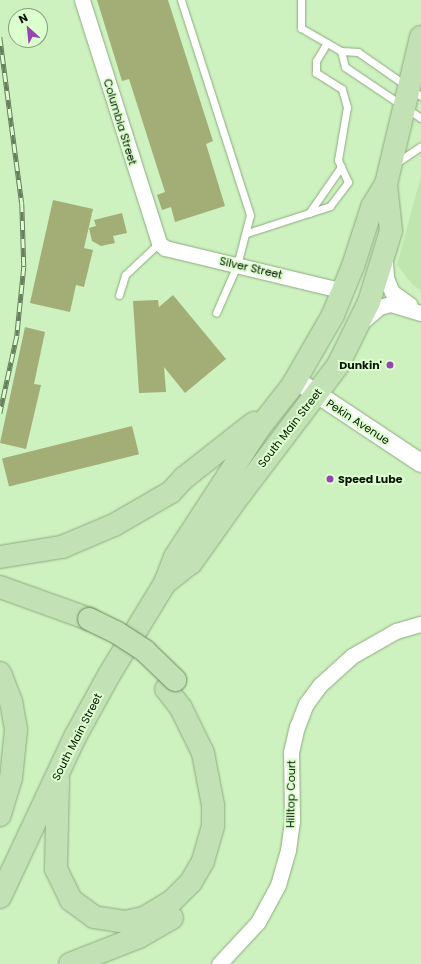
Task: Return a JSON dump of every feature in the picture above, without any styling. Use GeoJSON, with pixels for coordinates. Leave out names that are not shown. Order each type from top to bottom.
{"type":"FeatureCollection","features":[{"type":"Feature","properties":{"kind":"main road","name":"South Main Street"},"geometry":{"type":"LineString","coordinates":[[0,898],[58,773],[109,675],[165,583],[175,557],[275,406],[296,380],[324,332],[344,291],[372,207],[388,176],[414,102],[421,37]]}},
{"type":"Feature","properties":{"kind":"main road","name":"South Main Street"},"geometry":{"type":"LineString","coordinates":[[165,583],[191,563],[315,394],[330,379],[355,333],[369,302],[391,231],[388,176]]}},
{"type":"Feature","properties":{"kind":"main road"},"geometry":{"type":"LineString","coordinates":[[10,556],[73,543],[114,525],[155,502],[171,492],[184,478],[275,406]]}},
{"type":"Feature","properties":{"kind":"main road"},"geometry":{"type":"LineString","coordinates":[[9,595],[87,624],[171,685],[202,722],[219,766],[226,814],[219,858],[197,895],[168,922],[139,937],[70,964]]}},
{"type":"Feature","properties":{"kind":"main road"},"geometry":{"type":"LineString","coordinates":[[0,673],[11,701],[16,730],[11,778],[0,815]]}},
{"type":"Feature","properties":{"kind":"main road"},"geometry":{"type":"LineString","coordinates":[[58,773],[55,859],[59,878],[71,900],[94,918],[119,922],[144,918],[171,902],[191,882],[203,861],[211,839],[213,805],[203,753],[171,685]]}},
{"type":"Feature","properties":{"kind":"street","name":"Columbia Street"},"geometry":{"type":"LineString","coordinates":[[82,0],[159,243]]}},
{"type":"Feature","properties":{"kind":"street","name":"Silver Street"},"geometry":{"type":"LineString","coordinates":[[159,243],[165,248],[344,291]]}},
{"type":"Feature","properties":{"kind":"street"},"geometry":{"type":"LineString","coordinates":[[385,252],[385,274],[392,292],[421,313]]}},
{"type":"Feature","properties":{"kind":"street"},"geometry":{"type":"LineString","coordinates":[[355,333],[366,316],[385,305],[398,304],[421,313]]}},
{"type":"Feature","properties":{"kind":"street","name":"Pekin Avenue"},"geometry":{"type":"LineString","coordinates":[[296,380],[421,463]]}},
{"type":"Feature","properties":{"kind":"street","name":"Hilltop Court"},"geometry":{"type":"LineString","coordinates":[[219,964],[258,922],[278,885],[288,850],[292,822],[291,752],[297,727],[306,704],[320,685],[352,656],[396,631],[421,624]]}},
{"type":"Feature","properties":{"kind":"lane"},"geometry":{"type":"LineString","coordinates":[[181,0],[243,189],[250,215],[247,233],[237,265],[216,313]]}},
{"type":"Feature","properties":{"kind":"lane"},"geometry":{"type":"LineString","coordinates":[[301,0],[301,28],[341,51],[358,52],[414,102]]}},
{"type":"Feature","properties":{"kind":"lane"},"geometry":{"type":"LineString","coordinates":[[247,233],[330,206],[348,182],[338,160],[347,107],[342,89],[316,73],[316,61],[327,43]]}},
{"type":"Feature","properties":{"kind":"lane"},"geometry":{"type":"LineString","coordinates":[[341,51],[345,67],[414,102]]}},
{"type":"Feature","properties":{"kind":"lane"},"geometry":{"type":"LineString","coordinates":[[388,176],[421,146]]}},
{"type":"Feature","properties":{"kind":"lane"},"geometry":{"type":"LineString","coordinates":[[309,213],[341,167]]}},
{"type":"Feature","properties":{"kind":"lane"},"geometry":{"type":"LineString","coordinates":[[119,295],[124,275],[159,243]]}},
{"type":"Feature","properties":{"kind":"shaded area"},"geometry":{"type":"Polygon","coordinates":[[[421,176],[421,290],[413,285],[397,265],[421,176]]]}},
{"type":"Feature","properties":{"kind":"building"},"geometry":{"type":"Polygon","coordinates":[[[97,0],[168,0],[213,141],[206,144],[225,206],[175,222],[171,207],[162,210],[157,195],[165,192],[129,79],[122,81],[97,0]]]}},
{"type":"Feature","properties":{"kind":"building"},"geometry":{"type":"Polygon","coordinates":[[[53,200],[93,209],[84,248],[93,250],[84,287],[76,285],[70,312],[30,303],[53,200]]]}},
{"type":"Feature","properties":{"kind":"building"},"geometry":{"type":"Polygon","coordinates":[[[122,213],[127,233],[113,236],[115,243],[101,246],[92,241],[89,228],[96,226],[94,220],[122,213]]]}},
{"type":"Feature","properties":{"kind":"building"},"geometry":{"type":"Polygon","coordinates":[[[173,295],[226,359],[185,393],[164,367],[166,392],[139,393],[133,301],[158,300],[159,307],[173,295]]]}},
{"type":"Feature","properties":{"kind":"building"},"geometry":{"type":"Polygon","coordinates":[[[25,327],[45,332],[34,384],[41,385],[26,449],[0,443],[25,327]]]}},
{"type":"Feature","properties":{"kind":"building"},"geometry":{"type":"Polygon","coordinates":[[[132,426],[139,454],[9,487],[2,458],[132,426]]]}},
{"type":"Feature","properties":{"kind":"railway"},"geometry":{"type":"LineString","coordinates":[[0,37],[22,203],[24,267],[17,336],[0,413]]}},
{"type":"Feature","properties":{"kind":"place","name":"Dunkin'"},"geometry":{"type":"Point","coordinates":[390,365]}},
{"type":"Feature","properties":{"kind":"place","name":"Speed Lube"},"geometry":{"type":"Point","coordinates":[330,479]}}]}
